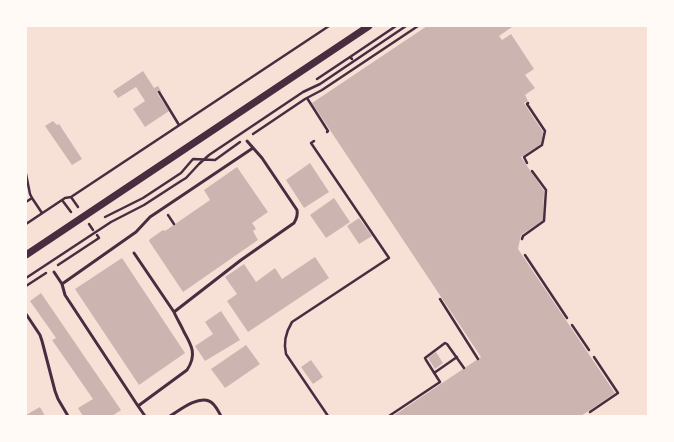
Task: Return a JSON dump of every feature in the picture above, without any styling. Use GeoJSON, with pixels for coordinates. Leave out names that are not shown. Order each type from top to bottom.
{"type":"FeatureCollection","features":[{"type":"Feature","properties":{"kind":"street"},"geometry":{"type":"LineString","coordinates":[[26,255],[369,26]]}},
{"type":"Feature","properties":{"kind":"lane"},"geometry":{"type":"LineString","coordinates":[[174,312],[297,219],[297,210],[262,158],[247,141]]}},
{"type":"Feature","properties":{"kind":"lane"},"geometry":{"type":"LineString","coordinates":[[62,284],[136,232],[150,217],[253,148]]}},
{"type":"Feature","properties":{"kind":"lane"},"geometry":{"type":"LineString","coordinates":[[134,253],[174,312],[191,345],[193,357],[187,370],[138,406]]}},
{"type":"Feature","properties":{"kind":"lane"},"geometry":{"type":"LineString","coordinates":[[54,272],[62,284],[65,295],[145,416]]}},
{"type":"Feature","properties":{"kind":"lane"},"geometry":{"type":"LineString","coordinates":[[26,314],[40,335],[55,391],[68,416]]}},
{"type":"Feature","properties":{"kind":"lane"},"geometry":{"type":"LineString","coordinates":[[170,416],[194,402],[201,400],[209,401],[214,405],[221,416]]}},
{"type":"Feature","properties":{"kind":"path"},"geometry":{"type":"LineString","coordinates":[[26,224],[65,198],[71,197],[329,26]]}},
{"type":"Feature","properties":{"kind":"path"},"geometry":{"type":"LineString","coordinates":[[317,79],[351,58],[396,26]]}},
{"type":"Feature","properties":{"kind":"path"},"geometry":{"type":"LineString","coordinates":[[26,278],[111,222],[150,202],[181,181],[204,159],[299,95],[320,84],[406,26]]}},
{"type":"Feature","properties":{"kind":"path"},"geometry":{"type":"LineString","coordinates":[[252,134],[306,98],[322,90],[418,26]]}},
{"type":"Feature","properties":{"kind":"path"},"geometry":{"type":"LineString","coordinates":[[384,49],[386,53]]}},
{"type":"Feature","properties":{"kind":"path"},"geometry":{"type":"LineString","coordinates":[[348,73],[350,78]]}},
{"type":"Feature","properties":{"kind":"path"},"geometry":{"type":"LineString","coordinates":[[159,92],[179,125]]}},
{"type":"Feature","properties":{"kind":"path"},"geometry":{"type":"LineString","coordinates":[[306,98],[319,115],[328,131],[327,132]]}},
{"type":"Feature","properties":{"kind":"path"},"geometry":{"type":"LineString","coordinates":[[527,163],[524,158],[542,145],[545,132],[527,104],[528,103]]}},
{"type":"Feature","properties":{"kind":"path"},"geometry":{"type":"LineString","coordinates":[[101,219],[143,198],[181,173],[194,159],[215,160],[242,141]]}},
{"type":"Feature","properties":{"kind":"path"},"geometry":{"type":"LineString","coordinates":[[314,141],[311,143],[389,258],[292,322],[287,332],[284,344],[286,354],[328,416]]}},
{"type":"Feature","properties":{"kind":"path"},"geometry":{"type":"LineString","coordinates":[[522,239],[523,236],[544,221],[546,190],[532,171]]}},
{"type":"Feature","properties":{"kind":"path"},"geometry":{"type":"LineString","coordinates":[[26,174],[30,194],[42,213]]}},
{"type":"Feature","properties":{"kind":"path"},"geometry":{"type":"LineString","coordinates":[[71,197],[80,209]]}},
{"type":"Feature","properties":{"kind":"path"},"geometry":{"type":"LineString","coordinates":[[26,202],[32,198]]}},
{"type":"Feature","properties":{"kind":"path"},"geometry":{"type":"LineString","coordinates":[[62,200],[73,215]]}},
{"type":"Feature","properties":{"kind":"path"},"geometry":{"type":"LineString","coordinates":[[90,225],[94,223]]}},
{"type":"Feature","properties":{"kind":"path"},"geometry":{"type":"LineString","coordinates":[[85,232],[88,237]]}},
{"type":"Feature","properties":{"kind":"path"},"geometry":{"type":"LineString","coordinates":[[58,266],[99,238],[97,235]]}},
{"type":"Feature","properties":{"kind":"path"},"geometry":{"type":"LineString","coordinates":[[525,255],[567,318]]}},
{"type":"Feature","properties":{"kind":"path"},"geometry":{"type":"LineString","coordinates":[[26,286],[48,272]]}},
{"type":"Feature","properties":{"kind":"path"},"geometry":{"type":"LineString","coordinates":[[440,299],[478,359]]}},
{"type":"Feature","properties":{"kind":"path"},"geometry":{"type":"LineString","coordinates":[[572,325],[589,350]]}},
{"type":"Feature","properties":{"kind":"path"},"geometry":{"type":"LineString","coordinates":[[389,416],[440,382],[425,358],[444,343],[447,344],[464,368]]}},
{"type":"Feature","properties":{"kind":"path"},"geometry":{"type":"LineString","coordinates":[[434,373],[456,357]]}},
{"type":"Feature","properties":{"kind":"path"},"geometry":{"type":"LineString","coordinates":[[590,412],[618,393],[594,357]]}},
{"type":"Feature","properties":{"kind":"building"},"geometry":{"type":"Polygon","coordinates":[[[427,26],[512,26],[499,36],[502,40],[511,34],[534,69],[525,75],[535,88],[525,95],[528,101],[524,103],[543,132],[541,144],[521,157],[544,191],[543,220],[521,235],[518,249],[615,393],[581,416],[393,416],[481,357],[312,103],[427,26]]]}},
{"type":"Feature","properties":{"kind":"building"},"geometry":{"type":"Polygon","coordinates":[[[143,71],[154,88],[158,86],[161,91],[157,93],[169,111],[145,127],[133,109],[145,101],[136,87],[118,98],[113,91],[143,71]]]}},
{"type":"Feature","properties":{"kind":"building"},"geometry":{"type":"Polygon","coordinates":[[[53,121],[57,125],[59,124],[82,159],[72,165],[45,126],[53,121]]]}},
{"type":"Feature","properties":{"kind":"building"},"geometry":{"type":"Polygon","coordinates":[[[310,163],[329,192],[304,208],[286,180],[310,163]]]}},
{"type":"Feature","properties":{"kind":"building"},"geometry":{"type":"Polygon","coordinates":[[[237,167],[268,212],[252,223],[256,229],[253,231],[258,240],[183,292],[149,241],[163,230],[165,231],[210,200],[204,190],[237,167]]]}},
{"type":"Feature","properties":{"kind":"building"},"geometry":{"type":"Polygon","coordinates":[[[334,198],[350,222],[326,238],[310,215],[334,198]]]}},
{"type":"Feature","properties":{"kind":"building"},"geometry":{"type":"Polygon","coordinates":[[[359,218],[372,236],[359,244],[347,226],[359,218]]]}},
{"type":"Feature","properties":{"kind":"building"},"geometry":{"type":"Polygon","coordinates":[[[315,257],[329,278],[248,332],[227,301],[237,294],[225,277],[244,264],[256,282],[275,268],[282,279],[315,257]]]}},
{"type":"Feature","properties":{"kind":"building"},"geometry":{"type":"Polygon","coordinates":[[[122,258],[185,353],[139,385],[75,289],[122,258]]]}},
{"type":"Feature","properties":{"kind":"building"},"geometry":{"type":"Polygon","coordinates":[[[41,293],[121,410],[112,416],[83,416],[78,408],[93,399],[52,340],[56,338],[30,301],[41,293]]]}},
{"type":"Feature","properties":{"kind":"building"},"geometry":{"type":"Polygon","coordinates":[[[221,311],[240,340],[205,361],[195,346],[213,334],[205,322],[221,311]]]}},
{"type":"Feature","properties":{"kind":"building"},"geometry":{"type":"Polygon","coordinates":[[[246,345],[260,364],[225,388],[211,369],[246,345]]]}},
{"type":"Feature","properties":{"kind":"building"},"geometry":{"type":"Polygon","coordinates":[[[436,352],[443,363],[435,369],[428,358],[436,352]]]}},
{"type":"Feature","properties":{"kind":"building"},"geometry":{"type":"Polygon","coordinates":[[[311,360],[323,377],[313,384],[301,367],[311,360]]]}},
{"type":"Feature","properties":{"kind":"building"},"geometry":{"type":"Polygon","coordinates":[[[40,407],[45,416],[26,416],[26,415],[40,407]]]}}]}
